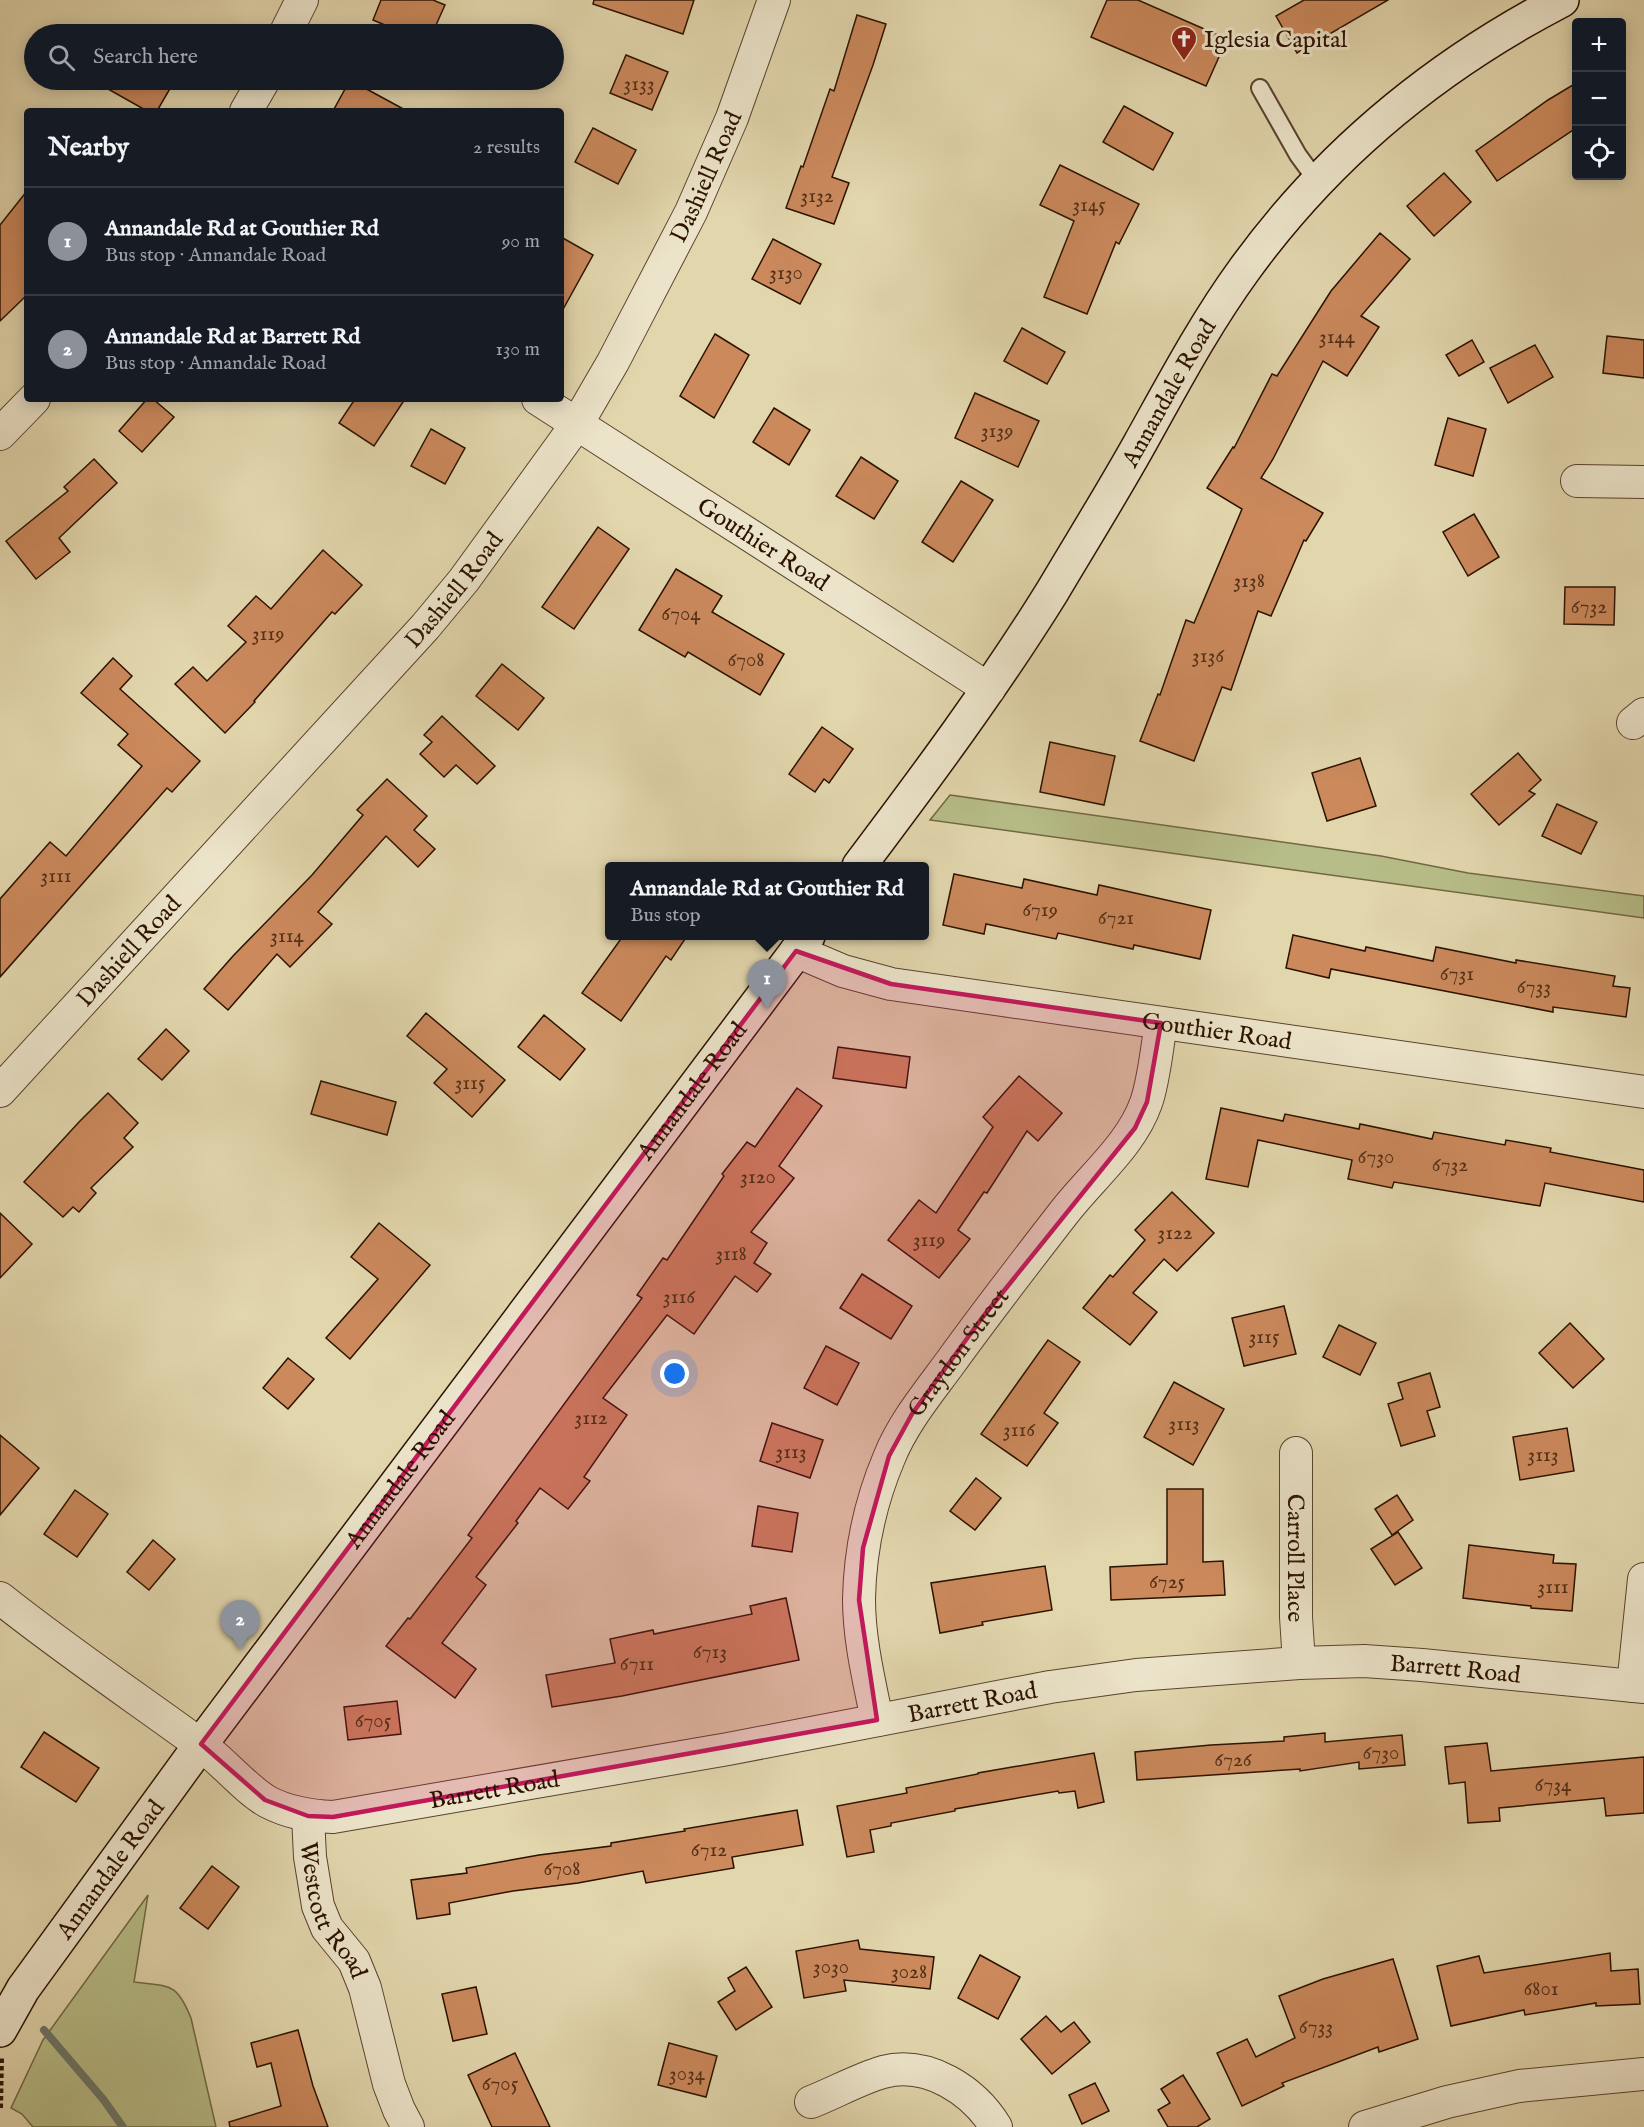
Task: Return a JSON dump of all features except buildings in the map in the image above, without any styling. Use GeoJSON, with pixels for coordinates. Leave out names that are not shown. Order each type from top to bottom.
{"type":"FeatureCollection","features":[{"type":"Feature","properties":{"kind":"main road","name":"Annandale Road"},"geometry":{"type":"LineString","coordinates":[[863,862],[989,689],[1050,594],[1130,461],[1203,332],[1244,270],[1288,213],[1317,181],[1403,102],[1448,69],[1562,0]]}},
{"type":"Feature","properties":{"kind":"main road","name":"Annandale Road"},"geometry":{"type":"LineString","coordinates":[[1,2028],[23,1989],[201,1744],[802,943]]}},
{"type":"Feature","properties":{"kind":"street"},"geometry":{"type":"LineString","coordinates":[[290,24],[302,0]]}},
{"type":"Feature","properties":{"kind":"street","name":"Dashiell Road"},"geometry":{"type":"LineString","coordinates":[[0,1091],[425,627],[464,580],[577,424],[613,362],[691,212],[732,118],[774,0]]}},
{"type":"Feature","properties":{"kind":"street"},"geometry":{"type":"LineString","coordinates":[[248,108],[258,90]]}},
{"type":"Feature","properties":{"kind":"street"},"geometry":{"type":"LineString","coordinates":[[0,434],[31,402]]}},
{"type":"Feature","properties":{"kind":"street","name":"Gouthier Road"},"geometry":{"type":"LineString","coordinates":[[543,402],[989,689]]}},
{"type":"Feature","properties":{"kind":"street"},"geometry":{"type":"LineString","coordinates":[[1577,481],[1644,482]]}},
{"type":"Feature","properties":{"kind":"street","name":"Gouthier Road"},"geometry":{"type":"LineString","coordinates":[[802,943],[843,971],[891,984],[1644,1092]]}},
{"type":"Feature","properties":{"kind":"street","name":"Graydon Street"},"geometry":{"type":"LineString","coordinates":[[877,1720],[863,1647],[859,1600],[863,1548],[873,1503],[889,1456],[912,1414],[982,1318],[1080,1191],[1135,1128],[1147,1102],[1161,1023]]}},
{"type":"Feature","properties":{"kind":"street","name":"Carroll Place"},"geometry":{"type":"LineString","coordinates":[[1296,1453],[1296,1617],[1299,1663]]}},
{"type":"Feature","properties":{"kind":"street"},"geometry":{"type":"LineString","coordinates":[[1639,1687],[1644,1579]]}},
{"type":"Feature","properties":{"kind":"street"},"geometry":{"type":"LineString","coordinates":[[0,1598],[38,1629],[201,1744]]}},
{"type":"Feature","properties":{"kind":"street","name":"Barrett Road"},"geometry":{"type":"LineString","coordinates":[[308,1816],[345,1815],[728,1749],[1050,1687],[1136,1675],[1299,1663],[1364,1661],[1639,1687]]}},
{"type":"Feature","properties":{"kind":"street","name":"Westcott Road"},"geometry":{"type":"LineString","coordinates":[[201,1744],[265,1800],[282,1809],[308,1816],[310,1857],[318,1906],[327,1928],[354,1961],[365,1988],[389,2084],[408,2127]]}},
{"type":"Feature","properties":{"kind":"street"},"geometry":{"type":"LineString","coordinates":[[811,2103],[885,2072],[911,2071],[937,2076],[961,2088],[981,2105],[996,2127]]}},
{"type":"Feature","properties":{"kind":"street"},"geometry":{"type":"LineString","coordinates":[[1365,2127],[1447,2102],[1519,2086],[1644,2074]]}},
{"type":"Feature","properties":{"kind":"lane"},"geometry":{"type":"LineString","coordinates":[[1260,88],[1298,155],[1317,181]]}},
{"type":"Feature","properties":{"kind":"path"},"geometry":{"type":"LineString","coordinates":[[1,2028],[1,2108]]}},
{"type":"Feature","properties":{"kind":"highlighted area"},"geometry":{"type":"Polygon","coordinates":[[[796,951],[891,984],[1161,1023],[1147,1102],[1135,1128],[982,1318],[912,1414],[889,1456],[863,1548],[859,1600],[877,1720],[333,1817],[308,1816],[265,1800],[201,1744],[796,951]]]}},
{"type":"Feature","properties":{"kind":"green space"},"geometry":{"type":"Polygon","coordinates":[[[950,795],[1381,856],[1468,873],[1644,896],[1644,918],[930,820],[950,795]]]}},
{"type":"Feature","properties":{"kind":"green space"},"geometry":{"type":"Polygon","coordinates":[[[148,1895],[134,1982],[170,1988],[181,1997],[191,2018],[216,2127],[33,2127],[22,2114],[11,2108],[43,2040],[148,1895]]]}},
{"type":"Feature","properties":{"kind":"waterway"},"geometry":{"type":"LineString","coordinates":[[44,2030],[103,2099],[123,2127]]}},
{"type":"Feature","properties":{"kind":"place","name":"Iglesia Capital"},"geometry":{"type":"Point","coordinates":[1184,62]}},
{"type":"Feature","properties":{"kind":"place","name":"Annandale Rd at Gouthier Rd"},"geometry":{"type":"Point","coordinates":[767,1009]}},
{"type":"Feature","properties":{"kind":"place","name":"Annandale Rd at Barrett Rd"},"geometry":{"type":"Point","coordinates":[240,1650]}}]}
